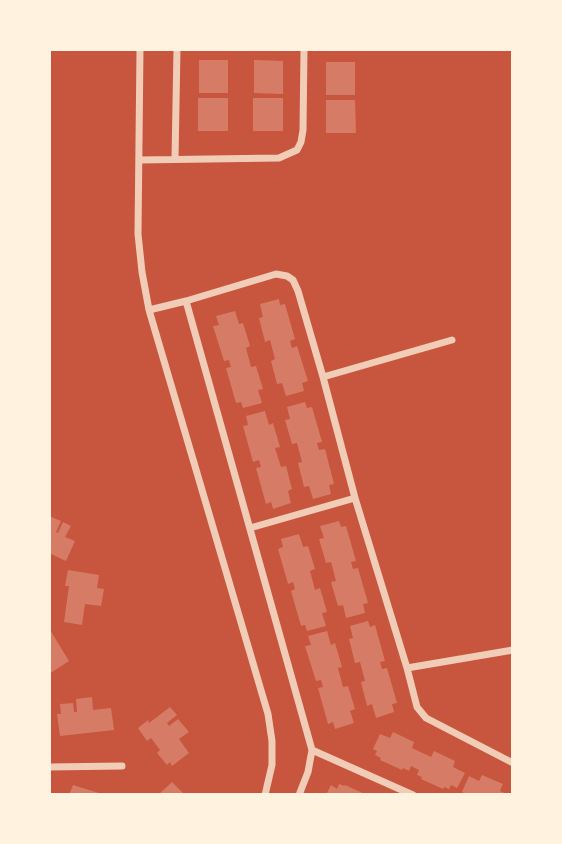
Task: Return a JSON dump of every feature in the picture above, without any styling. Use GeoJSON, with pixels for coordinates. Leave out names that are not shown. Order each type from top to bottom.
{"type":"FeatureCollection","features":[{"type":"Feature","properties":{"kind":"street"},"geometry":{"type":"LineString","coordinates":[[140,49],[138,234],[142,272],[149,310],[268,714],[272,765],[265,795]]}},
{"type":"Feature","properties":{"kind":"street"},"geometry":{"type":"LineString","coordinates":[[175,159],[177,49]]}},
{"type":"Feature","properties":{"kind":"street"},"geometry":{"type":"LineString","coordinates":[[139,160],[279,159],[297,150],[303,131],[304,49]]}},
{"type":"Feature","properties":{"kind":"street"},"geometry":{"type":"LineString","coordinates":[[149,310],[276,274],[293,280],[417,707],[426,718],[513,764]]}},
{"type":"Feature","properties":{"kind":"street"},"geometry":{"type":"LineString","coordinates":[[187,301],[305,719],[312,750],[299,795]]}},
{"type":"Feature","properties":{"kind":"street"},"geometry":{"type":"LineString","coordinates":[[323,377],[452,341]]}},
{"type":"Feature","properties":{"kind":"street"},"geometry":{"type":"LineString","coordinates":[[250,528],[355,498]]}},
{"type":"Feature","properties":{"kind":"street"},"geometry":{"type":"LineString","coordinates":[[407,668],[513,650]]}},
{"type":"Feature","properties":{"kind":"street"},"geometry":{"type":"LineString","coordinates":[[312,750],[413,795]]}},
{"type":"Feature","properties":{"kind":"street"},"geometry":{"type":"LineString","coordinates":[[49,767],[121,766]]}},
{"type":"Feature","properties":{"kind":"building"},"geometry":{"type":"Polygon","coordinates":[[[199,60],[228,60],[228,93],[199,93],[199,60]]]}},
{"type":"Feature","properties":{"kind":"building"},"geometry":{"type":"Polygon","coordinates":[[[254,60],[283,61],[283,94],[254,93],[254,60]]]}},
{"type":"Feature","properties":{"kind":"building"},"geometry":{"type":"Polygon","coordinates":[[[326,62],[355,62],[355,95],[326,95],[326,62]]]}},
{"type":"Feature","properties":{"kind":"building"},"geometry":{"type":"Polygon","coordinates":[[[198,98],[228,98],[228,131],[198,131],[198,98]]]}},
{"type":"Feature","properties":{"kind":"building"},"geometry":{"type":"Polygon","coordinates":[[[253,98],[283,98],[283,131],[253,131],[253,98]]]}},
{"type":"Feature","properties":{"kind":"building"},"geometry":{"type":"Polygon","coordinates":[[[326,100],[355,100],[356,133],[326,133],[326,100]]]}},
{"type":"Feature","properties":{"kind":"building"},"geometry":{"type":"Polygon","coordinates":[[[279,299],[280,305],[285,304],[295,339],[290,341],[292,348],[297,346],[308,381],[302,383],[304,391],[286,396],[282,383],[277,384],[271,361],[275,359],[270,340],[265,342],[259,318],[263,317],[260,304],[279,299]]]}},
{"type":"Feature","properties":{"kind":"building"},"geometry":{"type":"Polygon","coordinates":[[[235,311],[239,324],[243,323],[250,346],[246,348],[251,367],[256,366],[263,389],[258,390],[262,403],[243,408],[241,402],[236,403],[226,368],[231,367],[229,360],[224,361],[213,326],[219,325],[216,316],[235,311]]]}},
{"type":"Feature","properties":{"kind":"building"},"geometry":{"type":"Polygon","coordinates":[[[305,402],[307,408],[312,407],[322,442],[317,443],[319,450],[325,449],[334,484],[329,485],[331,494],[313,499],[309,486],[304,487],[298,463],[302,462],[297,443],[292,444],[285,420],[290,419],[287,407],[305,402]]]}},
{"type":"Feature","properties":{"kind":"building"},"geometry":{"type":"Polygon","coordinates":[[[265,411],[269,425],[273,423],[280,447],[275,448],[281,467],[286,466],[292,489],[288,491],[291,503],[273,509],[271,502],[266,504],[256,468],[261,467],[259,460],[253,462],[243,426],[248,425],[246,416],[265,411]]]}},
{"type":"Feature","properties":{"kind":"building"},"geometry":{"type":"Polygon","coordinates":[[[49,516],[61,521],[56,532],[58,533],[63,522],[71,526],[65,537],[75,541],[66,561],[49,553],[49,516]]]}},
{"type":"Feature","properties":{"kind":"building"},"geometry":{"type":"Polygon","coordinates":[[[339,521],[341,527],[346,526],[356,561],[351,562],[353,569],[358,568],[368,603],[363,604],[365,613],[346,618],[343,605],[338,606],[331,582],[336,581],[331,562],[326,563],[319,539],[324,538],[320,526],[339,521]]]}},
{"type":"Feature","properties":{"kind":"building"},"geometry":{"type":"Polygon","coordinates":[[[299,534],[303,547],[308,546],[315,569],[310,571],[315,590],[320,588],[327,612],[322,613],[326,626],[307,631],[305,625],[301,626],[291,591],[295,589],[293,582],[288,584],[278,549],[283,547],[281,539],[299,534]]]}},
{"type":"Feature","properties":{"kind":"building"},"geometry":{"type":"Polygon","coordinates":[[[68,570],[99,575],[97,588],[104,589],[101,606],[85,604],[82,625],[64,622],[69,586],[65,586],[68,570]]]}},
{"type":"Feature","properties":{"kind":"building"},"geometry":{"type":"Polygon","coordinates":[[[368,621],[370,627],[375,625],[385,661],[380,662],[382,669],[387,668],[397,703],[392,704],[394,712],[376,718],[372,704],[367,706],[361,682],[365,681],[360,662],[355,663],[349,639],[353,638],[350,626],[368,621]]]}},
{"type":"Feature","properties":{"kind":"building"},"geometry":{"type":"Polygon","coordinates":[[[49,628],[69,661],[49,674],[49,628]]]}},
{"type":"Feature","properties":{"kind":"building"},"geometry":{"type":"Polygon","coordinates":[[[327,631],[331,645],[335,643],[342,667],[338,668],[343,687],[348,686],[355,709],[350,711],[354,723],[335,729],[333,722],[328,724],[318,688],[323,687],[321,680],[316,681],[305,646],[311,645],[308,636],[327,631]]]}},
{"type":"Feature","properties":{"kind":"building"},"geometry":{"type":"Polygon","coordinates":[[[92,697],[93,710],[111,708],[114,730],[60,736],[57,714],[61,714],[60,704],[73,703],[74,712],[77,712],[76,699],[92,697]]]}},
{"type":"Feature","properties":{"kind":"building"},"geometry":{"type":"Polygon","coordinates":[[[170,707],[177,715],[167,723],[169,726],[178,719],[189,732],[179,739],[189,753],[172,766],[170,762],[167,765],[157,753],[160,750],[151,738],[147,741],[138,728],[170,707]]]}},
{"type":"Feature","properties":{"kind":"building"},"geometry":{"type":"Polygon","coordinates":[[[393,732],[414,742],[412,748],[431,757],[434,751],[455,761],[453,767],[465,773],[457,788],[451,785],[449,789],[443,789],[421,779],[422,777],[417,775],[419,770],[411,766],[409,771],[403,768],[402,770],[380,760],[381,758],[375,755],[377,751],[373,749],[380,734],[390,738],[393,732]]]}},
{"type":"Feature","properties":{"kind":"building"},"geometry":{"type":"Polygon","coordinates":[[[482,775],[503,784],[500,791],[509,795],[466,795],[462,792],[469,776],[479,781],[482,775]]]}},
{"type":"Feature","properties":{"kind":"building"},"geometry":{"type":"Polygon","coordinates":[[[172,782],[185,795],[158,795],[172,782]]]}},
{"type":"Feature","properties":{"kind":"building"},"geometry":{"type":"Polygon","coordinates":[[[339,784],[367,795],[326,795],[331,785],[337,789],[339,784]]]}},
{"type":"Feature","properties":{"kind":"building"},"geometry":{"type":"Polygon","coordinates":[[[73,785],[102,794],[102,795],[69,795],[73,785]]]}}]}
